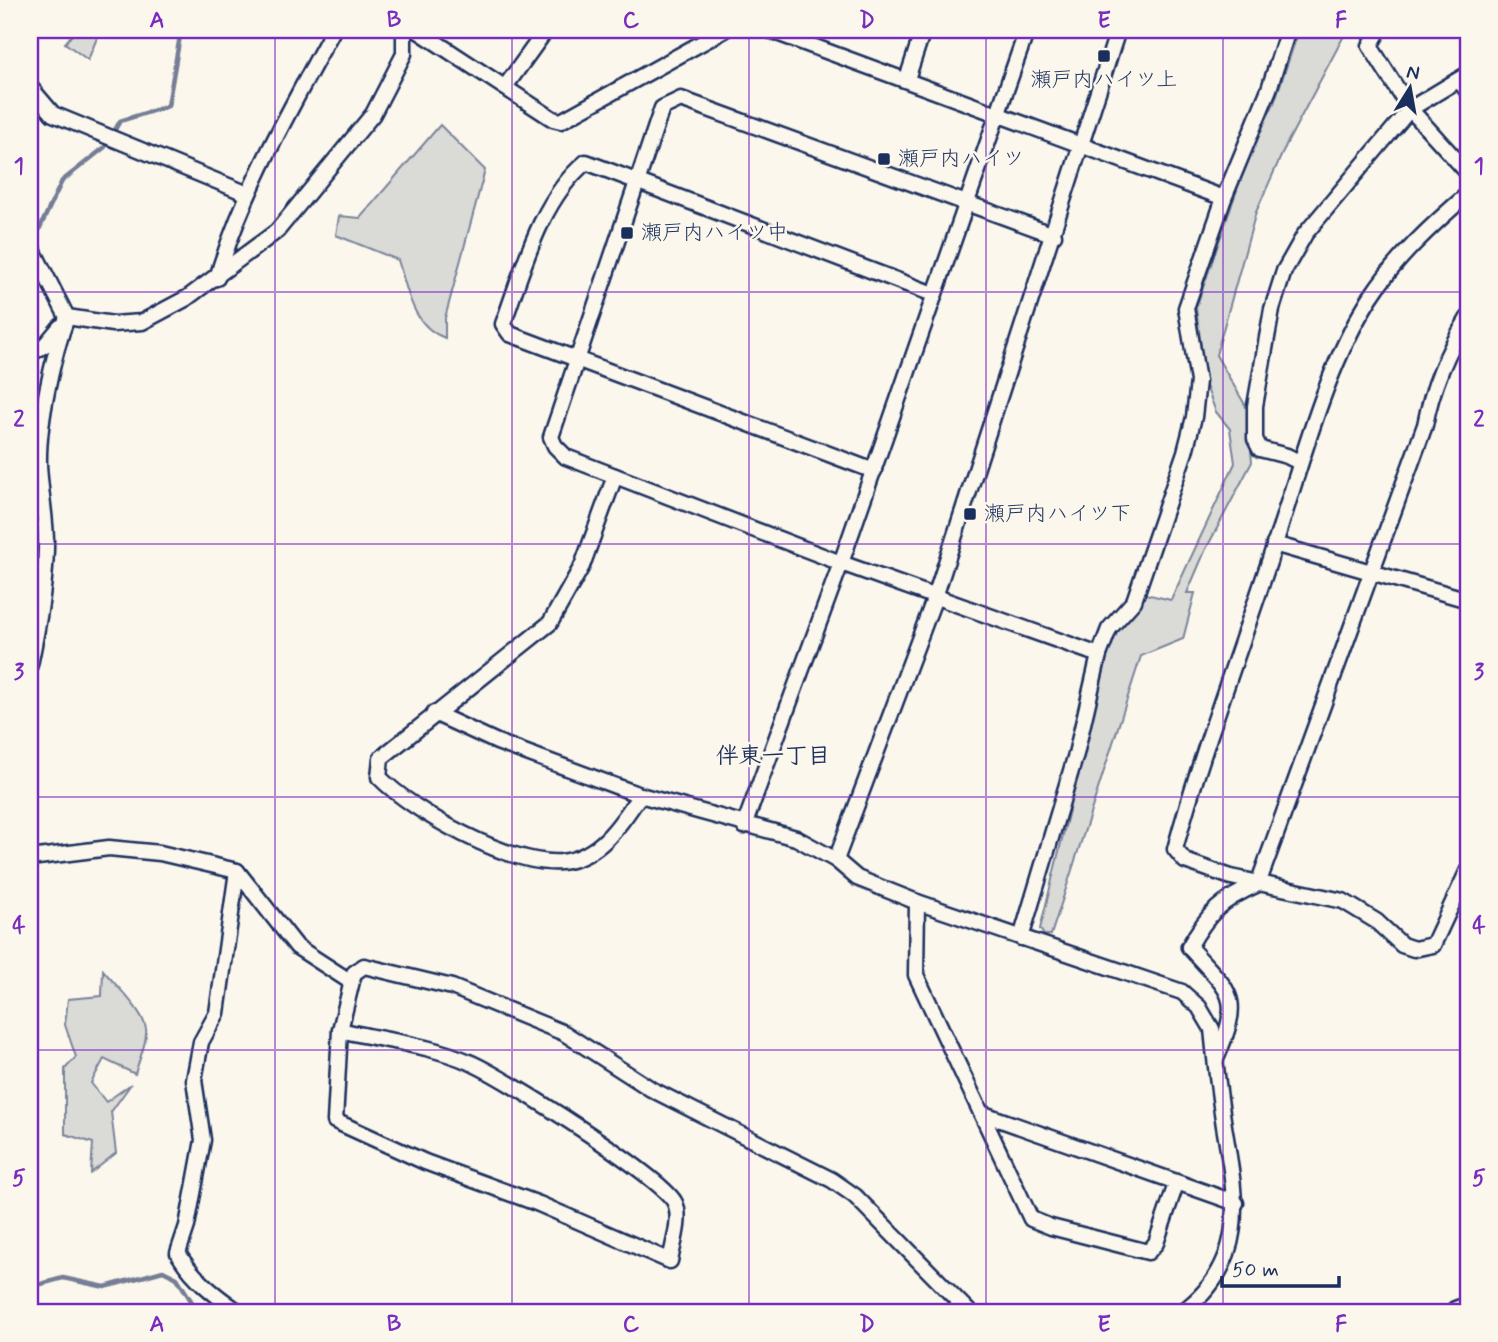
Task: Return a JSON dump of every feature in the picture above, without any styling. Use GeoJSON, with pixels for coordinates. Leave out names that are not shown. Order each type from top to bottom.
{"type":"FeatureCollection","features":[{"type":"Feature","properties":{"kind":"main road"},"geometry":{"type":"LineString","coordinates":[[1457,1312],[1468,1308]]}},
{"type":"Feature","properties":{"kind":"street"},"geometry":{"type":"LineString","coordinates":[[217,278],[230,234],[248,194],[333,30]]}},
{"type":"Feature","properties":{"kind":"street"},"geometry":{"type":"LineString","coordinates":[[67,317],[113,324],[142,322],[217,278],[277,231],[373,114],[404,54],[404,30]]}},
{"type":"Feature","properties":{"kind":"street"},"geometry":{"type":"LineString","coordinates":[[417,30],[553,120],[561,121],[725,30]]}},
{"type":"Feature","properties":{"kind":"street"},"geometry":{"type":"LineString","coordinates":[[505,87],[545,30]]}},
{"type":"Feature","properties":{"kind":"street"},"geometry":{"type":"LineString","coordinates":[[769,30],[1224,198]]}},
{"type":"Feature","properties":{"kind":"street"},"geometry":{"type":"LineString","coordinates":[[907,79],[923,30]]}},
{"type":"Feature","properties":{"kind":"street"},"geometry":{"type":"LineString","coordinates":[[744,826],[874,471],[933,294],[968,205],[1027,30]]}},
{"type":"Feature","properties":{"kind":"street"},"geometry":{"type":"LineString","coordinates":[[836,860],[935,597],[1055,235],[1118,30]]}},
{"type":"Feature","properties":{"kind":"street"},"geometry":{"type":"LineString","coordinates":[[1021,938],[1076,754],[1099,655],[1109,629],[1134,601],[1185,452],[1194,417],[1198,382],[1186,308],[1224,198],[1269,89],[1288,30]]}},
{"type":"Feature","properties":{"kind":"street"},"geometry":{"type":"LineString","coordinates":[[1379,30],[1370,46],[1410,109],[1468,173]]}},
{"type":"Feature","properties":{"kind":"street"},"geometry":{"type":"LineString","coordinates":[[1299,463],[1287,456],[1260,449],[1255,439],[1255,406],[1276,297],[1284,271],[1305,233],[1410,109],[1465,82]]}},
{"type":"Feature","properties":{"kind":"street"},"geometry":{"type":"LineString","coordinates":[[30,87],[52,114],[248,194]]}},
{"type":"Feature","properties":{"kind":"street"},"geometry":{"type":"LineString","coordinates":[[1055,235],[681,99],[662,108],[551,437],[555,446],[566,457],[841,563],[1099,655]]}},
{"type":"Feature","properties":{"kind":"street"},"geometry":{"type":"LineString","coordinates":[[874,471],[510,334],[503,324],[543,220],[575,171],[586,162],[933,294]]}},
{"type":"Feature","properties":{"kind":"street"},"geometry":{"type":"LineString","coordinates":[[1468,194],[1398,263],[1370,298],[1343,351],[1299,463],[1190,793],[1175,849],[1185,861],[1258,884],[1343,901],[1376,921],[1402,945],[1414,949],[1433,945],[1468,870]]}},
{"type":"Feature","properties":{"kind":"street"},"geometry":{"type":"LineString","coordinates":[[30,244],[34,260],[67,317]]}},
{"type":"Feature","properties":{"kind":"street"},"geometry":{"type":"LineString","coordinates":[[30,354],[45,345],[67,317]]}},
{"type":"Feature","properties":{"kind":"street"},"geometry":{"type":"LineString","coordinates":[[30,665],[43,592],[46,547],[39,462],[41,436],[57,343],[67,317]]}},
{"type":"Feature","properties":{"kind":"street"},"geometry":{"type":"LineString","coordinates":[[1215,1060],[1227,1033],[1231,997],[1225,985],[1189,947],[1205,919],[1229,897],[1258,884],[1453,342],[1468,318]]}},
{"type":"Feature","properties":{"kind":"street"},"geometry":{"type":"LineString","coordinates":[[615,476],[582,566],[550,623],[381,758],[379,777],[396,795],[464,835],[523,856],[561,862],[587,853],[614,835],[640,795]]}},
{"type":"Feature","properties":{"kind":"street"},"geometry":{"type":"LineString","coordinates":[[1274,544],[1468,600]]}},
{"type":"Feature","properties":{"kind":"street"},"geometry":{"type":"LineString","coordinates":[[434,713],[497,742],[640,795],[744,826],[796,838],[836,860],[857,878],[918,902],[1182,992],[1199,1007],[1212,1029],[1237,1203],[1230,1241],[1219,1271],[1195,1303],[1182,1312]]}},
{"type":"Feature","properties":{"kind":"street"},"geometry":{"type":"LineString","coordinates":[[30,858],[109,848],[160,853],[237,871],[297,947],[351,982]]}},
{"type":"Feature","properties":{"kind":"street"},"geometry":{"type":"LineString","coordinates":[[237,871],[226,966],[217,1013],[201,1042],[194,1080],[204,1140],[187,1226],[178,1253],[185,1265],[215,1295],[239,1312]]}},
{"type":"Feature","properties":{"kind":"street"},"geometry":{"type":"LineString","coordinates":[[918,902],[916,975],[1031,1219],[1051,1227],[1148,1252],[1156,1243],[1176,1184]]}},
{"type":"Feature","properties":{"kind":"street"},"geometry":{"type":"LineString","coordinates":[[340,1030],[468,1061],[506,1081],[591,1136],[666,1191],[676,1203],[677,1217],[670,1261],[539,1204],[425,1162],[335,1121],[340,1030],[354,973],[364,966],[452,987],[564,1033],[651,1089],[832,1180],[855,1196],[969,1312]]}},
{"type":"Feature","properties":{"kind":"street"},"geometry":{"type":"LineString","coordinates":[[981,1113],[1176,1184],[1237,1203]]}},
{"type":"Feature","properties":{"kind":"shaded area"},"geometry":{"type":"Polygon","coordinates":[[[76,30],[103,30],[99,33],[88,60],[65,43],[76,30]]]}},
{"type":"Feature","properties":{"kind":"shaded area"},"geometry":{"type":"Polygon","coordinates":[[[1299,30],[1347,30],[1286,145],[1256,212],[1216,355],[1247,408],[1252,462],[1205,551],[1187,593],[1195,593],[1183,639],[1141,656],[1051,935],[1044,935],[1040,929],[1111,638],[1146,594],[1171,600],[1235,463],[1230,429],[1216,412],[1206,386],[1196,308],[1250,152],[1274,103],[1299,30]]]}},
{"type":"Feature","properties":{"kind":"shaded area"},"geometry":{"type":"Polygon","coordinates":[[[440,125],[485,170],[445,318],[445,338],[425,325],[418,316],[398,260],[336,235],[339,216],[360,218],[440,125]]]}},
{"type":"Feature","properties":{"kind":"shaded area"},"geometry":{"type":"Polygon","coordinates":[[[103,970],[140,1014],[146,1034],[135,1074],[104,1059],[91,1083],[106,1102],[131,1084],[111,1112],[116,1153],[91,1173],[93,1143],[65,1134],[65,1069],[76,1057],[65,1025],[68,999],[102,996],[103,970]]]}},
{"type":"Feature","properties":{"kind":"waterway"},"geometry":{"type":"LineString","coordinates":[[37,246],[37,234],[62,181],[105,147],[120,121],[168,106],[181,30]]}},
{"type":"Feature","properties":{"kind":"waterway"},"geometry":{"type":"LineString","coordinates":[[30,337],[39,328],[38,272]]}},
{"type":"Feature","properties":{"kind":"waterway"},"geometry":{"type":"LineString","coordinates":[[30,1287],[63,1278],[105,1287],[163,1271],[177,1278],[198,1312]]}},
{"type":"Feature","properties":{"kind":"tram line"},"geometry":{"type":"LineString","coordinates":[[1463,1312],[1468,1310]]}},
{"type":"Feature","properties":{"kind":"place","name":"瀬戸内ハイツ上"},"geometry":{"type":"Point","coordinates":[1104,56]}},
{"type":"Feature","properties":{"kind":"place","name":"瀬戸内ハイツ"},"geometry":{"type":"Point","coordinates":[884,159]}},
{"type":"Feature","properties":{"kind":"place","name":"瀬戸内ハイツ中"},"geometry":{"type":"Point","coordinates":[627,233]}},
{"type":"Feature","properties":{"kind":"place","name":"瀬戸内ハイツ下"},"geometry":{"type":"Point","coordinates":[970,514]}},
{"type":"Feature","properties":{"kind":"district","name":"伴東一丁目"},"geometry":{"type":"Point","coordinates":[773,757]}}]}
